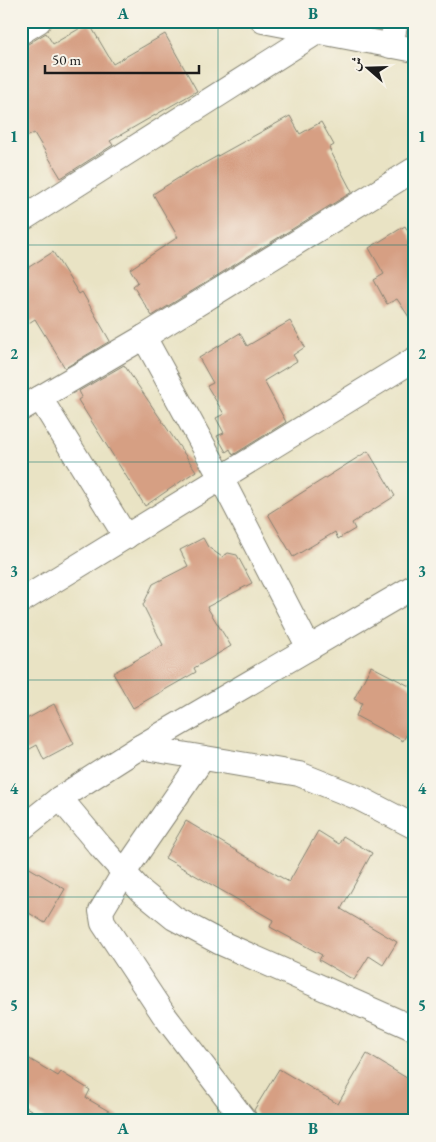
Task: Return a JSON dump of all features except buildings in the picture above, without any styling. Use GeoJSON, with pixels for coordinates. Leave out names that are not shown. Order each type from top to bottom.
{"type":"FeatureCollection","features":[{"type":"Feature","properties":{"kind":"street"},"geometry":{"type":"LineString","coordinates":[[21,32],[39,21]]}},
{"type":"Feature","properties":{"kind":"street"},"geometry":{"type":"LineString","coordinates":[[263,21],[415,50]]}},
{"type":"Feature","properties":{"kind":"street"},"geometry":{"type":"LineString","coordinates":[[391,46],[396,21]]}},
{"type":"Feature","properties":{"kind":"street"},"geometry":{"type":"LineString","coordinates":[[21,220],[317,32]]}},
{"type":"Feature","properties":{"kind":"street"},"geometry":{"type":"LineString","coordinates":[[126,537],[30,404],[144,337],[415,169]]}},
{"type":"Feature","properties":{"kind":"street"},"geometry":{"type":"LineString","coordinates":[[144,337],[222,478],[309,648]]}},
{"type":"Feature","properties":{"kind":"street"},"geometry":{"type":"LineString","coordinates":[[21,601],[415,359]]}},
{"type":"Feature","properties":{"kind":"street"},"geometry":{"type":"LineString","coordinates":[[21,829],[60,798],[140,747],[415,586]]}},
{"type":"Feature","properties":{"kind":"street"},"geometry":{"type":"LineString","coordinates":[[140,747],[299,774],[359,798],[415,827]]}},
{"type":"Feature","properties":{"kind":"street"},"geometry":{"type":"LineString","coordinates":[[203,758],[124,871],[101,911],[103,923],[164,1015],[245,1121]]}},
{"type":"Feature","properties":{"kind":"street"},"geometry":{"type":"LineString","coordinates":[[60,798],[141,891],[174,918],[219,942],[415,1029]]}}]}
